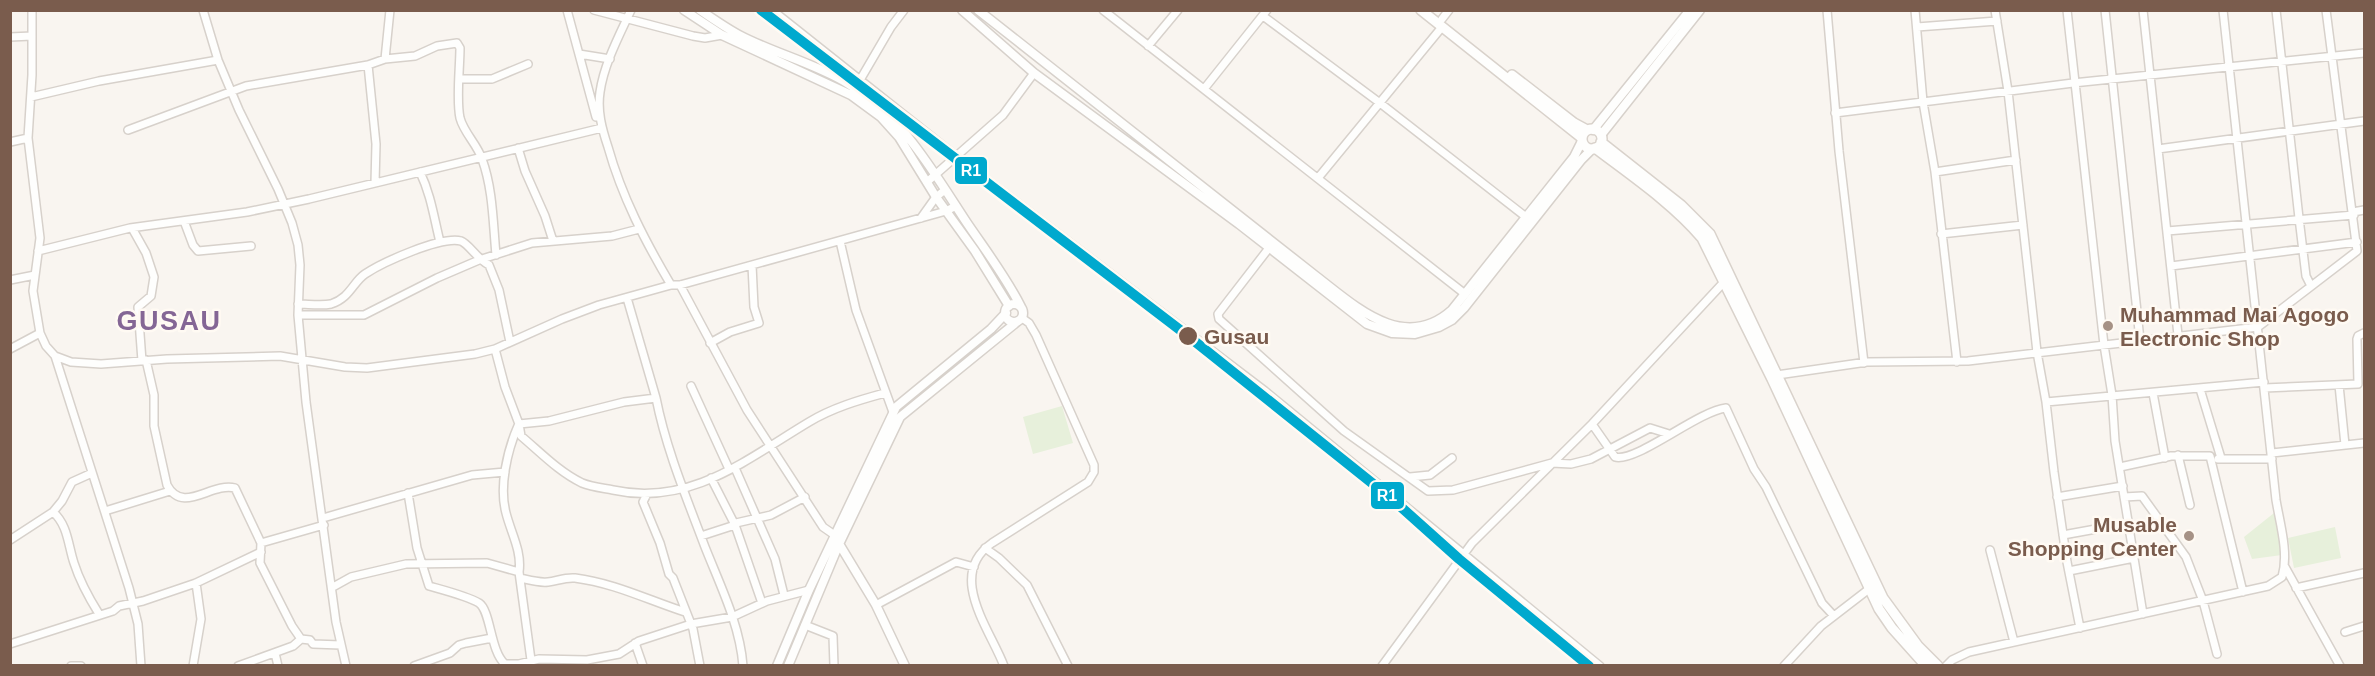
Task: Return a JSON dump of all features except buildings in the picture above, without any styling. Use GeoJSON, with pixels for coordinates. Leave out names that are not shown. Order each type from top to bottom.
{"type":"FeatureCollection","features":[{"type":"Feature","properties":{"kind":"main road"},"geometry":{"type":"LineString","coordinates":[[1421,10],[1442,23],[1561,113],[1626,171],[1685,219],[1706,244],[1869,589],[1892,628],[1926,666]]}},
{"type":"Feature","properties":{"kind":"main road"},"geometry":{"type":"LineString","coordinates":[[1431,10],[1442,23]]}},
{"type":"Feature","properties":{"kind":"main road"},"geometry":{"type":"LineString","coordinates":[[1592,139],[1681,205],[1710,234],[1883,598],[1918,646],[1938,666]]}},
{"type":"Feature","properties":{"kind":"street"},"geometry":{"type":"LineString","coordinates":[[32,10],[28,138],[39,216],[33,299],[40,333],[46,346],[55,356],[119,549],[138,624],[141,666]]}},
{"type":"Feature","properties":{"kind":"street"},"geometry":{"type":"LineString","coordinates":[[203,10],[218,60],[285,205],[297,245],[300,265],[297,315],[302,359],[336,622],[346,666]]}},
{"type":"Feature","properties":{"kind":"street"},"geometry":{"type":"LineString","coordinates":[[385,59],[390,10]]}},
{"type":"Feature","properties":{"kind":"street"},"geometry":{"type":"LineString","coordinates":[[567,10],[616,176],[639,229],[671,285]]}},
{"type":"Feature","properties":{"kind":"street"},"geometry":{"type":"LineString","coordinates":[[594,10],[693,36],[705,38],[722,35]]}},
{"type":"Feature","properties":{"kind":"street"},"geometry":{"type":"LineString","coordinates":[[600,128],[600,94],[610,58],[631,10]]}},
{"type":"Feature","properties":{"kind":"street"},"geometry":{"type":"LineString","coordinates":[[684,10],[722,35],[855,88],[876,103],[902,128],[937,175],[1001,271],[1021,307],[1020,319],[900,417],[809,590],[777,666]]}},
{"type":"Feature","properties":{"kind":"street"},"geometry":{"type":"LineString","coordinates":[[700,10],[740,35],[834,76],[855,88],[957,157],[1256,384],[1464,552],[1600,666]]}},
{"type":"Feature","properties":{"kind":"street"},"geometry":{"type":"LineString","coordinates":[[772,10],[855,88],[889,124],[936,197],[968,241],[1007,309],[1008,319],[1020,319],[1036,335],[1094,461],[1094,472],[1088,482],[985,548],[978,555],[972,581],[975,603],[1004,666]]}},
{"type":"Feature","properties":{"kind":"street"},"geometry":{"type":"LineString","coordinates":[[855,88],[891,27],[904,10]]}},
{"type":"Feature","properties":{"kind":"street"},"geometry":{"type":"LineString","coordinates":[[962,10],[1034,73],[1352,308],[1389,325],[1403,327],[1419,326],[1443,318],[1465,294],[1574,157],[1592,139],[1700,10]]}},
{"type":"Feature","properties":{"kind":"street"},"geometry":{"type":"LineString","coordinates":[[978,10],[1379,330],[1402,335],[1429,332],[1452,320],[1690,10]]}},
{"type":"Feature","properties":{"kind":"street"},"geometry":{"type":"LineString","coordinates":[[1103,10],[1465,294]]}},
{"type":"Feature","properties":{"kind":"street"},"geometry":{"type":"LineString","coordinates":[[1148,46],[1178,10]]}},
{"type":"Feature","properties":{"kind":"street"},"geometry":{"type":"LineString","coordinates":[[1318,178],[1380,103],[1442,23],[1449,10]]}},
{"type":"Feature","properties":{"kind":"street"},"geometry":{"type":"LineString","coordinates":[[1827,10],[1835,113],[1864,363]]}},
{"type":"Feature","properties":{"kind":"street"},"geometry":{"type":"LineString","coordinates":[[1915,10],[1923,102],[1935,172],[1958,362]]}},
{"type":"Feature","properties":{"kind":"street"},"geometry":{"type":"LineString","coordinates":[[1995,10],[2008,91],[2037,352],[2046,402],[2057,497],[2080,628]]}},
{"type":"Feature","properties":{"kind":"street"},"geometry":{"type":"LineString","coordinates":[[2067,10],[2073,83],[2104,345],[2124,496],[2143,614]]}},
{"type":"Feature","properties":{"kind":"street"},"geometry":{"type":"LineString","coordinates":[[2105,10],[2140,340]]}},
{"type":"Feature","properties":{"kind":"street"},"geometry":{"type":"LineString","coordinates":[[2143,10],[2178,335]]}},
{"type":"Feature","properties":{"kind":"street"},"geometry":{"type":"LineString","coordinates":[[2223,10],[2285,567],[2340,666]]}},
{"type":"Feature","properties":{"kind":"street"},"geometry":{"type":"LineString","coordinates":[[2276,10],[2306,276],[2311,286]]}},
{"type":"Feature","properties":{"kind":"street"},"geometry":{"type":"LineString","coordinates":[[1777,375],[1864,363],[1958,362],[2258,327],[2357,251],[2326,10]]}},
{"type":"Feature","properties":{"kind":"street"},"geometry":{"type":"LineString","coordinates":[[1204,89],[1265,13],[1526,217]]}},
{"type":"Feature","properties":{"kind":"street"},"geometry":{"type":"LineString","coordinates":[[1917,27],[1997,21]]}},
{"type":"Feature","properties":{"kind":"street"},"geometry":{"type":"LineString","coordinates":[[10,38],[32,36]]}},
{"type":"Feature","properties":{"kind":"street"},"geometry":{"type":"LineString","coordinates":[[128,130],[246,86],[368,65],[385,59],[415,56],[437,46],[457,43],[460,48],[460,116],[465,130],[482,157],[491,192],[496,255]]}},
{"type":"Feature","properties":{"kind":"street"},"geometry":{"type":"LineString","coordinates":[[1835,113],[2073,83],[2364,53]]}},
{"type":"Feature","properties":{"kind":"street"},"geometry":{"type":"LineString","coordinates":[[579,54],[610,58]]}},
{"type":"Feature","properties":{"kind":"street"},"geometry":{"type":"LineString","coordinates":[[31,97],[99,81],[218,60]]}},
{"type":"Feature","properties":{"kind":"street"},"geometry":{"type":"LineString","coordinates":[[460,79],[492,79],[528,64]]}},
{"type":"Feature","properties":{"kind":"street"},"geometry":{"type":"LineString","coordinates":[[368,65],[376,144],[375,183]]}},
{"type":"Feature","properties":{"kind":"street"},"geometry":{"type":"LineString","coordinates":[[927,182],[1003,115],[1034,73]]}},
{"type":"Feature","properties":{"kind":"street"},"geometry":{"type":"LineString","coordinates":[[2158,148],[2341,123],[2364,122]]}},
{"type":"Feature","properties":{"kind":"street"},"geometry":{"type":"LineString","coordinates":[[38,251],[132,228],[285,205],[600,128]]}},
{"type":"Feature","properties":{"kind":"street"},"geometry":{"type":"LineString","coordinates":[[10,142],[28,138]]}},
{"type":"Feature","properties":{"kind":"street"},"geometry":{"type":"LineString","coordinates":[[518,148],[553,242]]}},
{"type":"Feature","properties":{"kind":"street"},"geometry":{"type":"LineString","coordinates":[[1935,172],[2016,160]]}},
{"type":"Feature","properties":{"kind":"street"},"geometry":{"type":"LineString","coordinates":[[420,172],[430,193],[433,217],[441,242]]}},
{"type":"Feature","properties":{"kind":"street"},"geometry":{"type":"LineString","coordinates":[[921,218],[936,197],[945,190]]}},
{"type":"Feature","properties":{"kind":"street"},"geometry":{"type":"LineString","coordinates":[[55,356],[71,362],[87,363],[280,356],[345,367],[367,368],[475,354],[495,349],[583,310],[921,218],[956,206]]}},
{"type":"Feature","properties":{"kind":"street"},"geometry":{"type":"LineString","coordinates":[[2167,231],[2353,214],[2364,210]]}},
{"type":"Feature","properties":{"kind":"street"},"geometry":{"type":"LineString","coordinates":[[184,221],[198,251],[251,246]]}},
{"type":"Feature","properties":{"kind":"street"},"geometry":{"type":"LineString","coordinates":[[1941,234],[2023,225]]}},
{"type":"Feature","properties":{"kind":"street"},"geometry":{"type":"LineString","coordinates":[[132,228],[146,253],[154,277],[151,296],[138,307],[144,361],[154,395],[154,426],[170,491],[180,498],[187,499],[212,489],[235,488],[261,543],[260,563],[292,627],[301,639],[310,640],[316,645],[341,645]]}},
{"type":"Feature","properties":{"kind":"street"},"geometry":{"type":"LineString","coordinates":[[297,315],[364,315],[437,278],[479,260],[532,243],[612,236],[639,229]]}},
{"type":"Feature","properties":{"kind":"street"},"geometry":{"type":"LineString","coordinates":[[298,304],[334,302],[350,292],[363,274],[413,251],[441,242],[451,240],[464,242],[479,260],[489,264],[496,280],[510,342]]}},
{"type":"Feature","properties":{"kind":"street"},"geometry":{"type":"LineString","coordinates":[[840,240],[856,310],[893,412]]}},
{"type":"Feature","properties":{"kind":"street"},"geometry":{"type":"LineString","coordinates":[[2170,267],[2357,242]]}},
{"type":"Feature","properties":{"kind":"street"},"geometry":{"type":"LineString","coordinates":[[1269,248],[1218,314],[1219,319],[1344,431],[1424,490],[1453,490],[1552,463],[1572,464],[1584,461],[1650,428],[1669,434]]}},
{"type":"Feature","properties":{"kind":"street"},"geometry":{"type":"LineString","coordinates":[[710,343],[730,332],[759,323],[754,307],[752,265]]}},
{"type":"Feature","properties":{"kind":"street"},"geometry":{"type":"LineString","coordinates":[[10,280],[35,274]]}},
{"type":"Feature","properties":{"kind":"street"},"geometry":{"type":"LineString","coordinates":[[1382,666],[1472,543],[1592,424],[1724,282]]}},
{"type":"Feature","properties":{"kind":"street"},"geometry":{"type":"LineString","coordinates":[[680,285],[747,410],[823,527],[837,540],[876,604],[905,666]]}},
{"type":"Feature","properties":{"kind":"street"},"geometry":{"type":"LineString","coordinates":[[627,298],[683,488],[740,641],[743,666]]}},
{"type":"Feature","properties":{"kind":"street"},"geometry":{"type":"LineString","coordinates":[[788,666],[837,540],[893,412],[899,404],[991,329],[1007,309],[1015,304],[1021,307]]}},
{"type":"Feature","properties":{"kind":"street"},"geometry":{"type":"LineString","coordinates":[[10,349],[40,333]]}},
{"type":"Feature","properties":{"kind":"street"},"geometry":{"type":"LineString","coordinates":[[2046,402],[2200,388],[2264,385],[2361,385],[2357,339],[2364,333]]}},
{"type":"Feature","properties":{"kind":"street"},"geometry":{"type":"LineString","coordinates":[[495,349],[521,436],[551,463],[579,482],[621,492],[662,494],[711,478],[771,447],[810,421],[853,401],[885,393]]}},
{"type":"Feature","properties":{"kind":"street"},"geometry":{"type":"LineString","coordinates":[[691,386],[776,559],[784,595]]}},
{"type":"Feature","properties":{"kind":"street"},"geometry":{"type":"LineString","coordinates":[[2339,386],[2345,445]]}},
{"type":"Feature","properties":{"kind":"street"},"geometry":{"type":"LineString","coordinates":[[2200,388],[2221,458]]}},
{"type":"Feature","properties":{"kind":"street"},"geometry":{"type":"LineString","coordinates":[[2153,393],[2165,458]]}},
{"type":"Feature","properties":{"kind":"street"},"geometry":{"type":"LineString","coordinates":[[519,424],[549,421],[624,402],[656,398]]}},
{"type":"Feature","properties":{"kind":"street"},"geometry":{"type":"LineString","coordinates":[[1592,424],[1615,457],[1627,458],[1669,434],[1723,408],[1727,409],[1754,469],[1766,487],[1822,603],[1834,616]]}},
{"type":"Feature","properties":{"kind":"street"},"geometry":{"type":"LineString","coordinates":[[519,424],[507,454],[505,507],[521,559],[520,575],[531,660]]}},
{"type":"Feature","properties":{"kind":"street"},"geometry":{"type":"LineString","coordinates":[[2212,460],[2272,456],[2364,443]]}},
{"type":"Feature","properties":{"kind":"street"},"geometry":{"type":"LineString","coordinates":[[2120,467],[2178,455],[2206,455],[2212,460],[2243,591]]}},
{"type":"Feature","properties":{"kind":"street"},"geometry":{"type":"LineString","coordinates":[[2178,455],[2190,505]]}},
{"type":"Feature","properties":{"kind":"street"},"geometry":{"type":"LineString","coordinates":[[1407,477],[1430,475],[1452,458]]}},
{"type":"Feature","properties":{"kind":"street"},"geometry":{"type":"LineString","coordinates":[[261,543],[408,493],[472,475],[505,472]]}},
{"type":"Feature","properties":{"kind":"street"},"geometry":{"type":"LineString","coordinates":[[10,540],[53,512],[63,501],[72,482],[92,473]]}},
{"type":"Feature","properties":{"kind":"street"},"geometry":{"type":"LineString","coordinates":[[711,478],[735,525],[762,603]]}},
{"type":"Feature","properties":{"kind":"street"},"geometry":{"type":"LineString","coordinates":[[2057,497],[2123,486]]}},
{"type":"Feature","properties":{"kind":"street"},"geometry":{"type":"LineString","coordinates":[[105,511],[170,491]]}},
{"type":"Feature","properties":{"kind":"street"},"geometry":{"type":"LineString","coordinates":[[408,493],[421,563],[429,586],[480,603],[486,611],[492,638],[501,662],[505,664],[519,664],[531,660],[564,663],[619,654],[635,644],[691,624],[732,617],[784,595],[809,590]]}},
{"type":"Feature","properties":{"kind":"street"},"geometry":{"type":"LineString","coordinates":[[647,494],[643,502],[644,508],[691,624],[700,666]]}},
{"type":"Feature","properties":{"kind":"street"},"geometry":{"type":"LineString","coordinates":[[2124,496],[2142,496],[2186,557],[2203,600],[2217,654]]}},
{"type":"Feature","properties":{"kind":"street"},"geometry":{"type":"LineString","coordinates":[[701,536],[736,523],[758,519],[780,511],[805,497]]}},
{"type":"Feature","properties":{"kind":"street"},"geometry":{"type":"LineString","coordinates":[[53,512],[61,519],[73,561],[85,591],[99,614]]}},
{"type":"Feature","properties":{"kind":"street"},"geometry":{"type":"LineString","coordinates":[[2063,535],[2128,522]]}},
{"type":"Feature","properties":{"kind":"street"},"geometry":{"type":"LineString","coordinates":[[985,548],[1027,585],[1068,666]]}},
{"type":"Feature","properties":{"kind":"street"},"geometry":{"type":"LineString","coordinates":[[1990,550],[2014,642]]}},
{"type":"Feature","properties":{"kind":"street"},"geometry":{"type":"LineString","coordinates":[[10,644],[133,602],[196,584],[261,552]]}},
{"type":"Feature","properties":{"kind":"street"},"geometry":{"type":"LineString","coordinates":[[2069,571],[2134,558]]}},
{"type":"Feature","properties":{"kind":"street"},"geometry":{"type":"LineString","coordinates":[[876,604],[956,562],[974,567]]}},
{"type":"Feature","properties":{"kind":"street"},"geometry":{"type":"LineString","coordinates":[[333,587],[351,577],[406,564],[487,563],[535,582],[574,578],[605,584],[638,593],[685,612]]}},
{"type":"Feature","properties":{"kind":"street"},"geometry":{"type":"LineString","coordinates":[[1946,666],[1969,652],[2268,586],[2282,577],[2285,567]]}},
{"type":"Feature","properties":{"kind":"street"},"geometry":{"type":"LineString","coordinates":[[2296,588],[2364,573]]}},
{"type":"Feature","properties":{"kind":"street"},"geometry":{"type":"LineString","coordinates":[[194,666],[201,619],[196,584]]}},
{"type":"Feature","properties":{"kind":"street"},"geometry":{"type":"LineString","coordinates":[[1784,666],[1821,626],[1869,589]]}},
{"type":"Feature","properties":{"kind":"street"},"geometry":{"type":"LineString","coordinates":[[805,625],[833,636],[834,666]]}},
{"type":"Feature","properties":{"kind":"street"},"geometry":{"type":"LineString","coordinates":[[2344,632],[2364,626]]}},
{"type":"Feature","properties":{"kind":"street"},"geometry":{"type":"LineString","coordinates":[[414,666],[450,653],[459,645],[492,638]]}},
{"type":"Feature","properties":{"kind":"street"},"geometry":{"type":"LineString","coordinates":[[242,665],[293,646],[301,639]]}},
{"type":"Feature","properties":{"kind":"street"},"geometry":{"type":"LineString","coordinates":[[635,644],[643,666]]}},
{"type":"Feature","properties":{"kind":"street"},"geometry":{"type":"LineString","coordinates":[[274,653],[278,666]]}},
{"type":"Feature","properties":{"kind":"street"},"geometry":{"type":"LineString","coordinates":[[71,666],[80,665]]}},
{"type":"Feature","properties":{"kind":"green space"},"geometry":{"type":"Polygon","coordinates":[[[1062,406],[1073,443],[1033,454],[1023,417],[1062,406]]]}},
{"type":"Feature","properties":{"kind":"green space"},"geometry":{"type":"Polygon","coordinates":[[[2274,513],[2282,555],[2252,559],[2244,537],[2274,513]]]}},
{"type":"Feature","properties":{"kind":"green space"},"geometry":{"type":"Polygon","coordinates":[[[2335,527],[2341,558],[2294,568],[2288,538],[2335,527]]]}},
{"type":"Feature","properties":{"kind":"transit line","name":"R1"},"geometry":{"type":"LineString","coordinates":[[761,10],[1188,336],[1392,499],[1459,559],[1589,666]]}},
{"type":"Feature","properties":{"kind":"place","name":"Muhammad Mai Agogo Electronic Shop"},"geometry":{"type":"Point","coordinates":[2108,326]}},
{"type":"Feature","properties":{"kind":"place","name":"Gusau"},"geometry":{"type":"Point","coordinates":[1188,336]}},
{"type":"Feature","properties":{"kind":"place","name":"Musable Shopping Center"},"geometry":{"type":"Point","coordinates":[2189,536]}},
{"type":"Feature","properties":{"kind":"district","name":"GUSAU"},"geometry":{"type":"Point","coordinates":[169,321]}}]}
